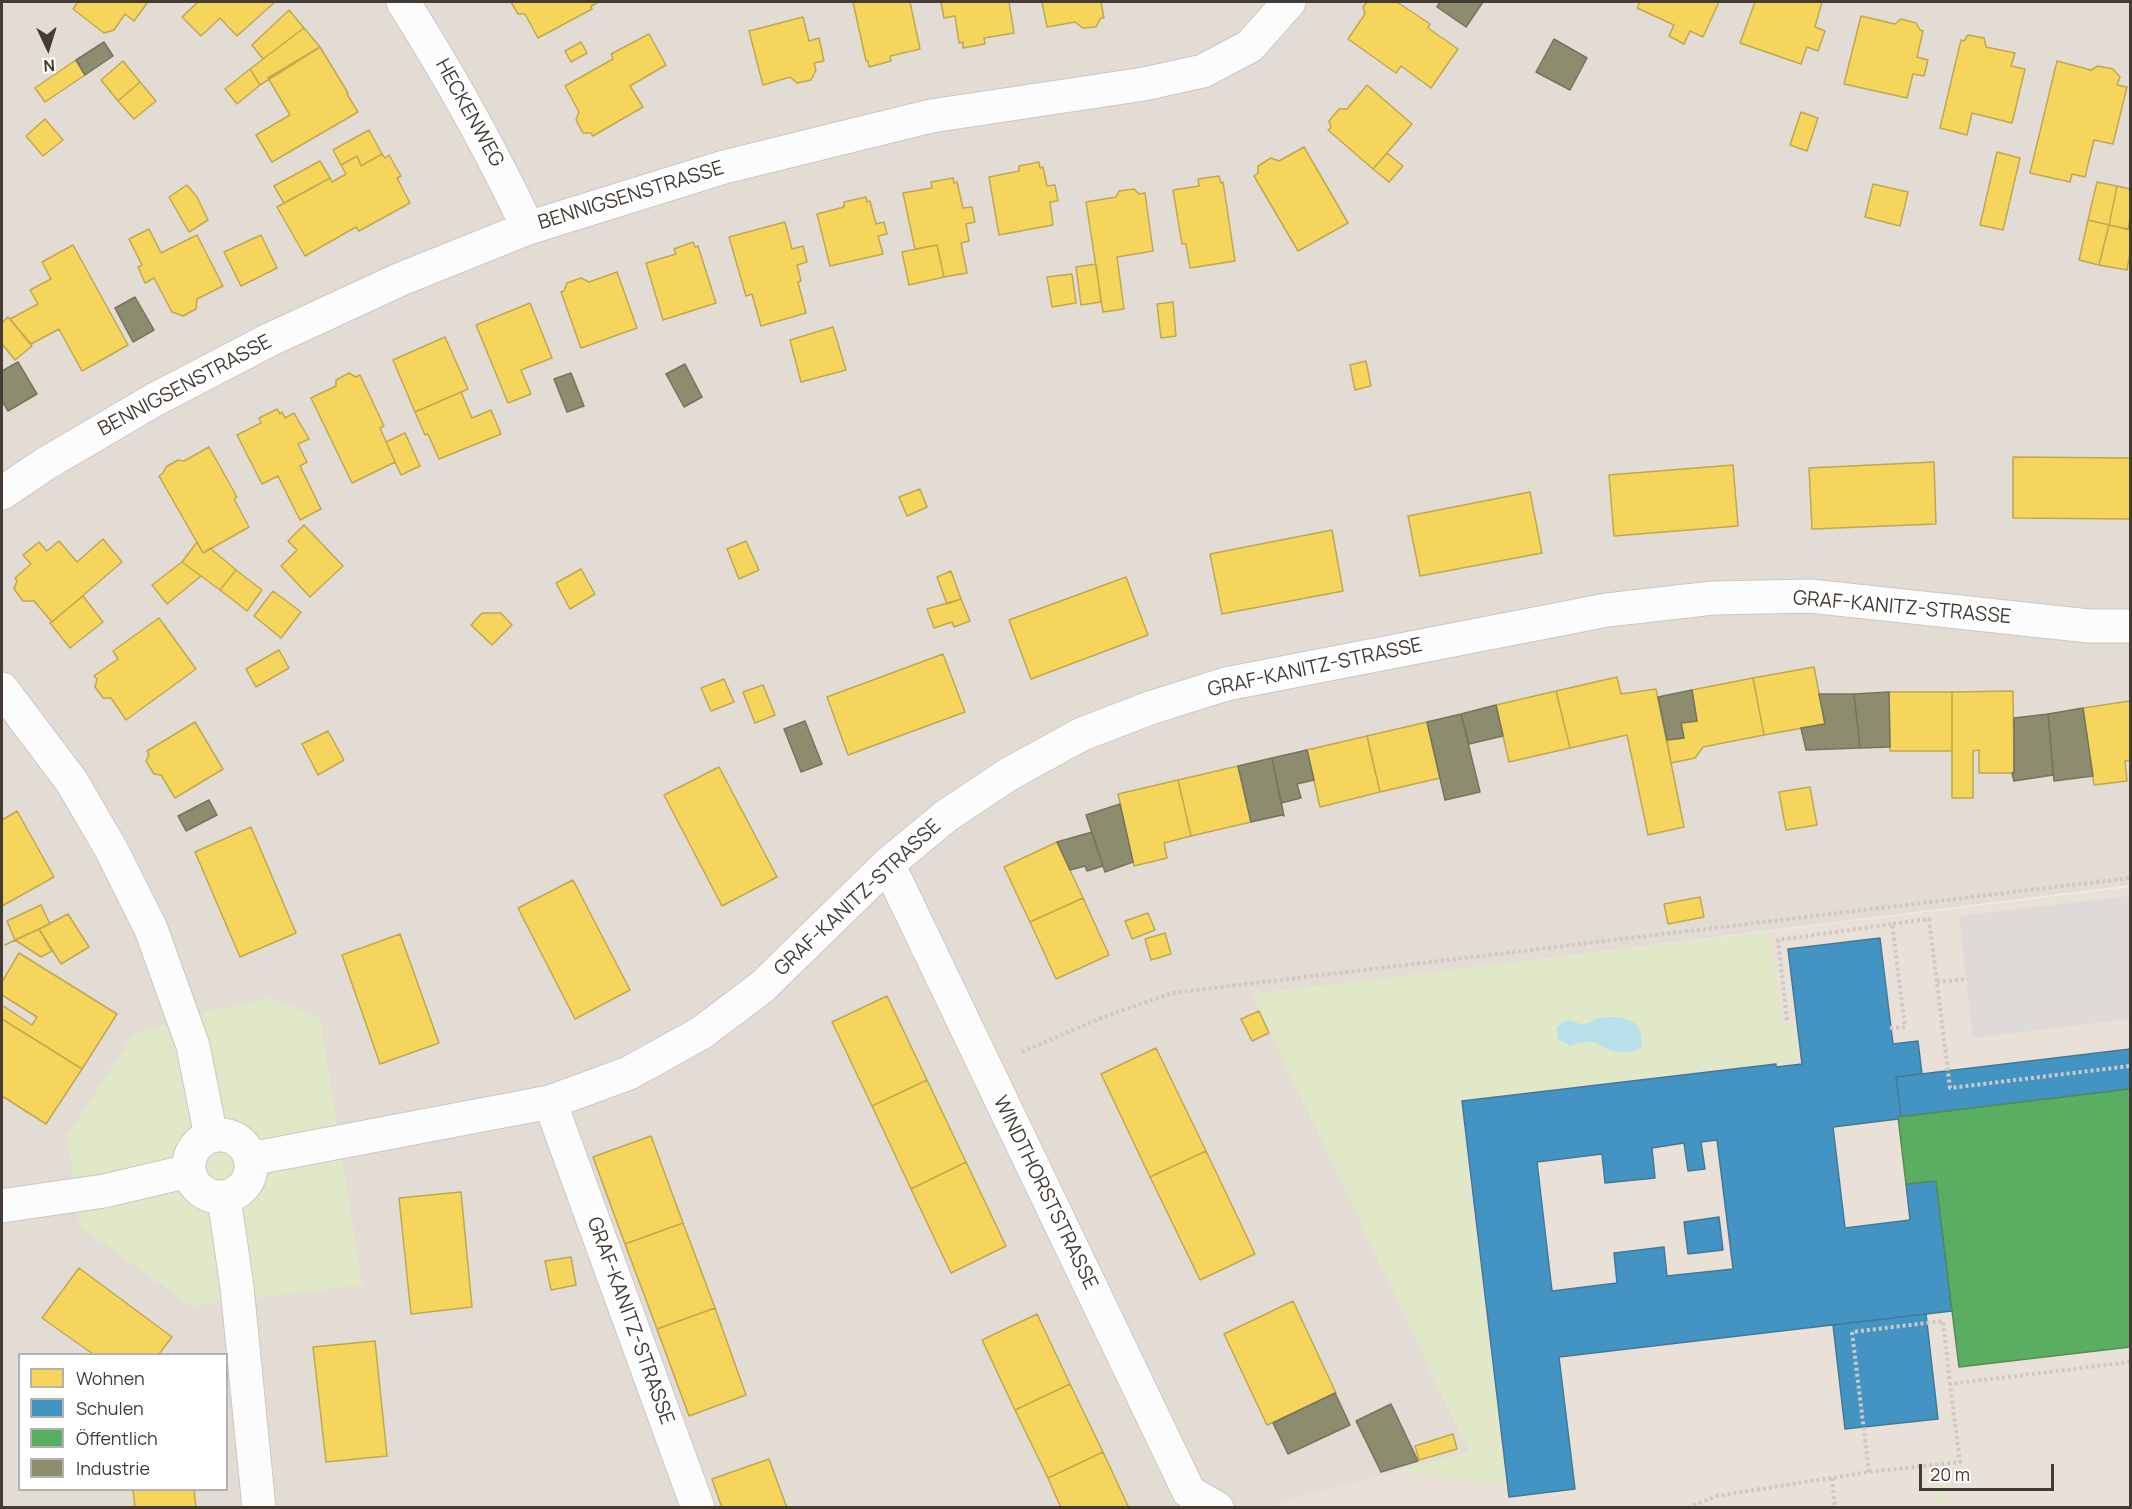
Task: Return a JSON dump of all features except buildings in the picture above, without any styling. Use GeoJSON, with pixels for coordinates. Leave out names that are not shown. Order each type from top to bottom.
{"type":"FeatureCollection","features":[{"type":"Feature","properties":{"kind":"street","name":"HECKENWEG"},"geometry":{"type":"LineString","coordinates":[[403,2],[501,170],[528,228]]}},
{"type":"Feature","properties":{"kind":"street","name":"BENNIGSENSTRASSE"},"geometry":{"type":"LineString","coordinates":[[2,492],[154,400],[269,340],[401,279],[528,228],[724,167],[932,116],[1144,84],[1203,70],[1250,46],[1290,2]]}},
{"type":"Feature","properties":{"kind":"street","name":"GRAF-KANITZ-STRASSE"},"geometry":{"type":"LineString","coordinates":[[250,1159],[549,1102],[629,1073],[701,1033],[762,987],[888,864],[946,816],[1009,774],[1083,734],[1150,708],[1226,684],[1607,610],[1713,598],[1810,596],[2089,626],[2130,626]]}},
{"type":"Feature","properties":{"kind":"street"},"geometry":{"type":"LineString","coordinates":[[2,689],[72,782],[111,849],[151,929],[193,1046],[211,1136]]}},
{"type":"Feature","properties":{"kind":"street","name":"WINDTHORSTSTRASSE"},"geometry":{"type":"LineString","coordinates":[[888,864],[1188,1492],[1216,1508]]}},
{"type":"Feature","properties":{"kind":"street","name":"GRAF-KANITZ-STRASSE"},"geometry":{"type":"LineString","coordinates":[[549,1102],[698,1508]]}},
{"type":"Feature","properties":{"kind":"street"},"geometry":{"type":"LineString","coordinates":[[224,1135],[236,1139],[245,1148],[250,1159],[250,1172],[246,1184],[236,1193],[224,1198],[212,1197],[201,1192],[189,1172],[189,1160],[193,1149],[201,1141],[211,1136],[224,1135]]}},
{"type":"Feature","properties":{"kind":"street"},"geometry":{"type":"LineString","coordinates":[[2,1206],[104,1191],[189,1172]]}},
{"type":"Feature","properties":{"kind":"street"},"geometry":{"type":"LineString","coordinates":[[224,1198],[237,1287],[259,1508]]}},
{"type":"Feature","properties":{"kind":"path"},"geometry":{"type":"LineString","coordinates":[[985,1067],[1101,1018],[1172,993],[2130,878]]}},
{"type":"Feature","properties":{"kind":"path"},"geometry":{"type":"LineString","coordinates":[[1787,1020],[1778,940],[1929,919],[1950,1088],[2130,1066]]}},
{"type":"Feature","properties":{"kind":"path"},"geometry":{"type":"LineString","coordinates":[[1890,1028],[1905,1027],[1892,924]]}},
{"type":"Feature","properties":{"kind":"path"},"geometry":{"type":"LineString","coordinates":[[1937,982],[1966,979]]}},
{"type":"Feature","properties":{"kind":"path"},"geometry":{"type":"LineString","coordinates":[[1689,1508],[1716,1496],[1869,1472],[1960,1462],[1943,1321],[1852,1332],[1869,1472]]}},
{"type":"Feature","properties":{"kind":"path"},"geometry":{"type":"LineString","coordinates":[[1950,1384],[2130,1362]]}},
{"type":"Feature","properties":{"kind":"path"},"geometry":{"type":"LineString","coordinates":[[1832,1478],[1835,1508]]}},
{"type":"Feature","properties":{"kind":"shaded area"},"geometry":{"type":"Polygon","coordinates":[[[2,2],[2130,2],[2130,885],[1253,995],[1470,1453],[1279,1503],[1281,1508],[2,1508],[2,2]]]}},
{"type":"Feature","properties":{"kind":"shaded area"},"geometry":{"type":"Polygon","coordinates":[[[2130,887],[2130,1507],[1281,1507],[1278,1502],[1470,1452],[1252,994],[2130,887]]]}},
{"type":"Feature","properties":{"kind":"shaded area"},"geometry":{"type":"Polygon","coordinates":[[[2130,896],[2130,1019],[1973,1038],[1959,916],[2130,896]]]}},
{"type":"Feature","properties":{"kind":"green space"},"geometry":{"type":"Polygon","coordinates":[[[1770,932],[1781,1026],[1795,1025],[1798,1060],[1459,1100],[1506,1486],[1399,1470],[1470,1452],[1252,994],[1770,932]]]}},
{"type":"Feature","properties":{"kind":"green space"},"geometry":{"type":"Polygon","coordinates":[[[269,998],[320,1017],[362,1285],[191,1306],[80,1227],[67,1135],[133,1035],[206,1012],[269,998]]]}},
{"type":"Feature","properties":{"kind":"green space"},"geometry":{"type":"Polygon","coordinates":[[[1945,1476],[1948,1507],[1937,1507],[1933,1477],[1945,1476]]]}},
{"type":"Feature","properties":{"kind":"water"},"geometry":{"type":"Polygon","coordinates":[[[1598,1018],[1627,1019],[1636,1025],[1641,1034],[1641,1048],[1620,1052],[1607,1049],[1594,1042],[1582,1042],[1570,1046],[1558,1039],[1557,1027],[1566,1021],[1584,1024],[1598,1018]]]}}]}
